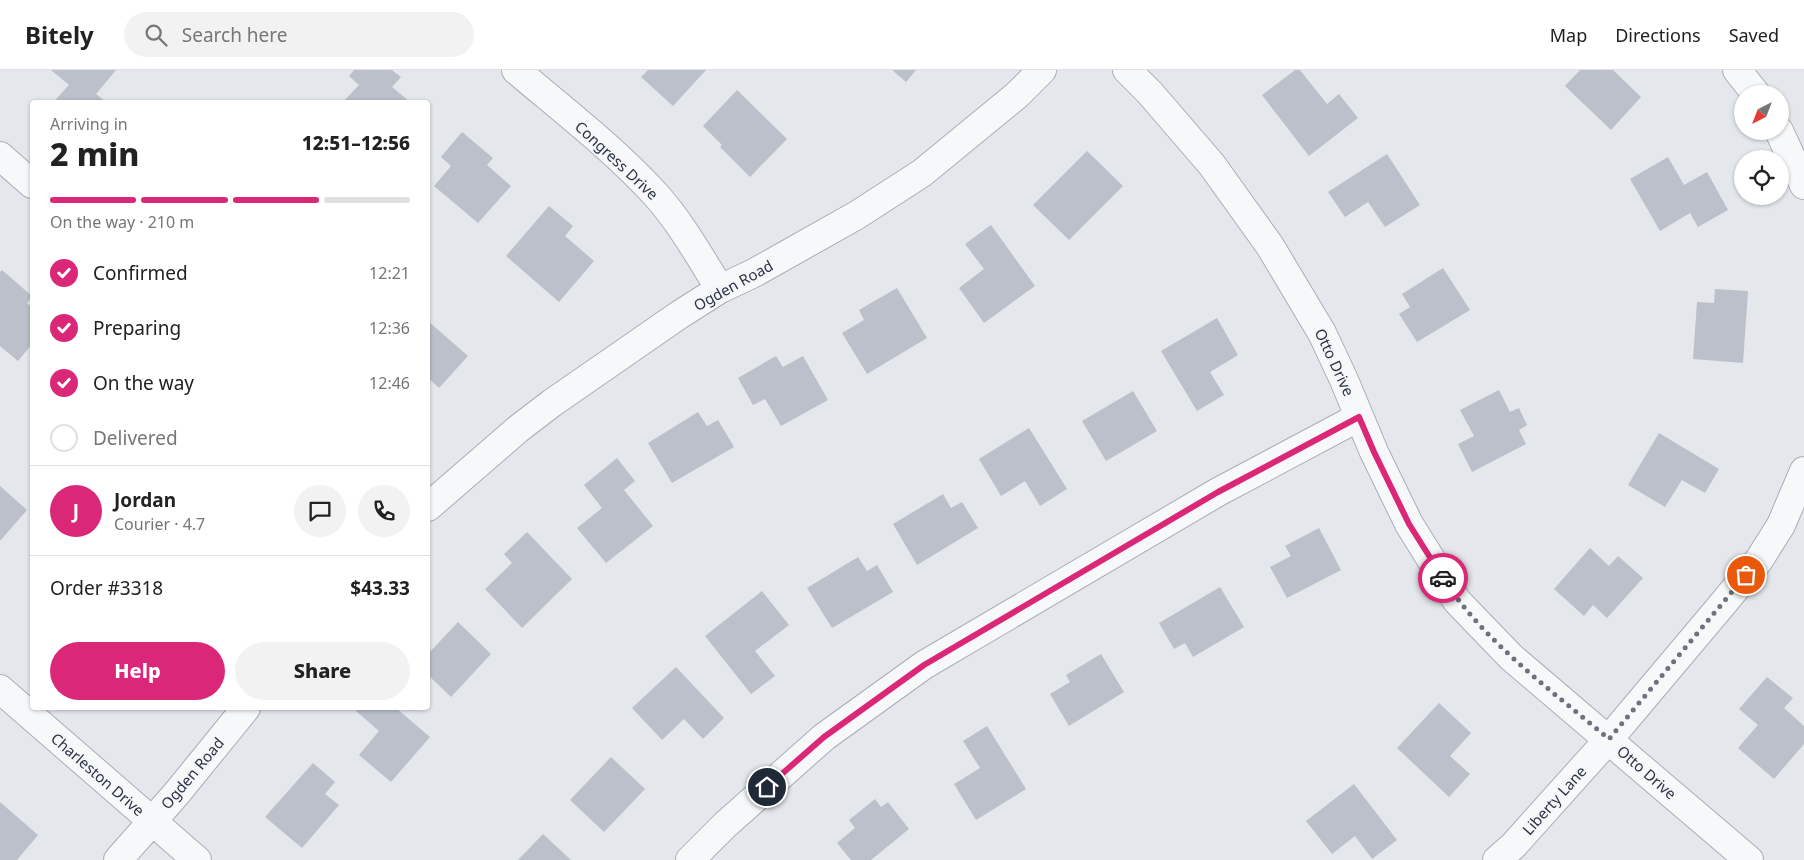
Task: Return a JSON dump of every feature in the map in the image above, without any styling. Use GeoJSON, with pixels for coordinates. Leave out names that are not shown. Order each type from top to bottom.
{"type":"FeatureCollection","features":[{"type":"Feature","properties":{"kind":"street","name":"Congress Drive"},"geometry":{"type":"LineString","coordinates":[[516,70],[597,139],[656,195],[676,221],[720,289]]}},
{"type":"Feature","properties":{"kind":"street","name":"Ogden Road"},"geometry":{"type":"LineString","coordinates":[[430,505],[552,402],[720,289],[754,273],[857,215],[922,173],[1010,101],[1042,70]]}},
{"type":"Feature","properties":{"kind":"street","name":"Otto Drive"},"geometry":{"type":"LineString","coordinates":[[1127,70],[1150,93],[1212,165],[1270,246],[1322,333],[1374,452],[1409,524],[1457,601],[1512,657],[1749,860]]}},
{"type":"Feature","properties":{"kind":"street"},"geometry":{"type":"LineString","coordinates":[[1737,70],[1749,85]]}},
{"type":"Feature","properties":{"kind":"street"},"geometry":{"type":"LineString","coordinates":[[1783,140],[1804,185]]}},
{"type":"Feature","properties":{"kind":"street"},"geometry":{"type":"LineString","coordinates":[[0,156],[30,182]]}},
{"type":"Feature","properties":{"kind":"street"},"geometry":{"type":"LineString","coordinates":[[690,860],[725,825],[824,737],[924,665],[1218,492],[1359,417]]}},
{"type":"Feature","properties":{"kind":"street","name":"Liberty Lane"},"geometry":{"type":"LineString","coordinates":[[1498,860],[1513,846],[1609,739],[1722,606],[1758,560],[1782,525],[1804,471]]}},
{"type":"Feature","properties":{"kind":"street","name":"Charleston Drive"},"geometry":{"type":"LineString","coordinates":[[0,689],[197,860]]}},
{"type":"Feature","properties":{"kind":"street","name":"Ogden Road"},"geometry":{"type":"LineString","coordinates":[[118,860],[244,710]]}},
{"type":"Feature","properties":{"kind":"building"},"geometry":{"type":"Polygon","coordinates":[[[51,70],[116,70],[96,94],[104,100],[56,99],[69,85],[51,70]]]}},
{"type":"Feature","properties":{"kind":"building"},"geometry":{"type":"Polygon","coordinates":[[[354,70],[392,70],[401,77],[392,87],[408,100],[345,100],[359,85],[349,76],[354,70]]]}},
{"type":"Feature","properties":{"kind":"building"},"geometry":{"type":"Polygon","coordinates":[[[648,70],[706,70],[673,106],[641,77],[648,70]]]}},
{"type":"Feature","properties":{"kind":"building"},"geometry":{"type":"Polygon","coordinates":[[[892,70],[916,70],[906,82],[892,70]]]}},
{"type":"Feature","properties":{"kind":"building"},"geometry":{"type":"Polygon","coordinates":[[[1295,70],[1300,70],[1327,104],[1339,94],[1358,118],[1309,156],[1262,95],[1295,70]]]}},
{"type":"Feature","properties":{"kind":"building"},"geometry":{"type":"Polygon","coordinates":[[[1580,70],[1613,70],[1641,97],[1611,130],[1565,86],[1580,70]]]}},
{"type":"Feature","properties":{"kind":"building"},"geometry":{"type":"Polygon","coordinates":[[[737,90],[787,139],[750,177],[720,147],[722,145],[703,126],[737,90]]]}},
{"type":"Feature","properties":{"kind":"building"},"geometry":{"type":"Polygon","coordinates":[[[462,132],[493,158],[487,165],[511,186],[478,223],[434,186],[451,166],[441,157],[462,132]]]}},
{"type":"Feature","properties":{"kind":"building"},"geometry":{"type":"Polygon","coordinates":[[[1087,151],[1123,186],[1069,240],[1033,205],[1087,151]]]}},
{"type":"Feature","properties":{"kind":"building"},"geometry":{"type":"Polygon","coordinates":[[[1387,154],[1420,205],[1385,227],[1368,202],[1345,217],[1328,192],[1387,154]]]}},
{"type":"Feature","properties":{"kind":"building"},"geometry":{"type":"Polygon","coordinates":[[[1668,157],[1684,185],[1707,172],[1728,210],[1698,227],[1690,213],[1660,231],[1630,179],[1668,157]]]}},
{"type":"Feature","properties":{"kind":"building"},"geometry":{"type":"Polygon","coordinates":[[[549,206],[573,226],[565,236],[594,261],[559,302],[506,256],[549,206]]]}},
{"type":"Feature","properties":{"kind":"building"},"geometry":{"type":"Polygon","coordinates":[[[991,225],[1035,286],[984,323],[959,288],[984,269],[965,244],[991,225]]]}},
{"type":"Feature","properties":{"kind":"building"},"geometry":{"type":"Polygon","coordinates":[[[1443,268],[1470,310],[1417,342],[1399,314],[1410,307],[1402,294],[1443,268]]]}},
{"type":"Feature","properties":{"kind":"building"},"geometry":{"type":"Polygon","coordinates":[[[2,270],[30,294],[27,303],[30,306],[30,346],[18,361],[0,346],[0,272],[2,270]]]}},
{"type":"Feature","properties":{"kind":"building"},"geometry":{"type":"Polygon","coordinates":[[[897,288],[927,338],[867,374],[842,333],[864,320],[859,310],[897,288]]]}},
{"type":"Feature","properties":{"kind":"building"},"geometry":{"type":"Polygon","coordinates":[[[1715,289],[1748,291],[1743,363],[1693,359],[1697,302],[1714,303],[1715,289]]]}},
{"type":"Feature","properties":{"kind":"building"},"geometry":{"type":"Polygon","coordinates":[[[1217,318],[1238,355],[1210,372],[1224,395],[1197,411],[1161,351],[1217,318]]]}},
{"type":"Feature","properties":{"kind":"building"},"geometry":{"type":"Polygon","coordinates":[[[430,323],[468,356],[439,388],[430,380],[430,323]]]}},
{"type":"Feature","properties":{"kind":"building"},"geometry":{"type":"Polygon","coordinates":[[[776,356],[783,367],[803,356],[828,400],[781,426],[765,399],[753,405],[738,378],[776,356]]]}},
{"type":"Feature","properties":{"kind":"building"},"geometry":{"type":"Polygon","coordinates":[[[1499,390],[1510,412],[1519,408],[1527,425],[1519,430],[1526,444],[1472,472],[1458,444],[1474,436],[1460,410],[1499,390]]]}},
{"type":"Feature","properties":{"kind":"building"},"geometry":{"type":"Polygon","coordinates":[[[1133,391],[1157,431],[1106,461],[1082,421],[1133,391]]]}},
{"type":"Feature","properties":{"kind":"building"},"geometry":{"type":"Polygon","coordinates":[[[698,412],[707,426],[718,420],[734,447],[672,483],[648,443],[698,412]]]}},
{"type":"Feature","properties":{"kind":"building"},"geometry":{"type":"Polygon","coordinates":[[[1029,428],[1067,489],[1040,506],[1025,481],[1001,496],[979,459],[1029,428]]]}},
{"type":"Feature","properties":{"kind":"building"},"geometry":{"type":"Polygon","coordinates":[[[1659,433],[1719,469],[1705,493],[1682,480],[1665,507],[1628,485],[1659,433]]]}},
{"type":"Feature","properties":{"kind":"building"},"geometry":{"type":"Polygon","coordinates":[[[617,458],[635,481],[624,490],[653,526],[606,563],[577,528],[602,508],[584,485],[617,458]]]}},
{"type":"Feature","properties":{"kind":"building"},"geometry":{"type":"Polygon","coordinates":[[[0,486],[27,510],[0,541],[0,486]]]}},
{"type":"Feature","properties":{"kind":"building"},"geometry":{"type":"Polygon","coordinates":[[[943,494],[951,508],[962,502],[978,528],[917,565],[893,524],[943,494]]]}},
{"type":"Feature","properties":{"kind":"building"},"geometry":{"type":"Polygon","coordinates":[[[1319,528],[1341,570],[1287,598],[1270,567],[1291,556],[1285,546],[1319,528]]]}},
{"type":"Feature","properties":{"kind":"building"},"geometry":{"type":"Polygon","coordinates":[[[527,532],[572,579],[522,628],[485,589],[512,563],[504,554],[527,532]]]}},
{"type":"Feature","properties":{"kind":"building"},"geometry":{"type":"Polygon","coordinates":[[[1590,548],[1609,566],[1618,556],[1643,578],[1607,618],[1593,605],[1584,616],[1554,589],[1590,548]]]}},
{"type":"Feature","properties":{"kind":"building"},"geometry":{"type":"Polygon","coordinates":[[[858,557],[867,571],[877,565],[893,592],[832,628],[807,588],[858,557]]]}},
{"type":"Feature","properties":{"kind":"building"},"geometry":{"type":"Polygon","coordinates":[[[1220,587],[1244,627],[1193,657],[1185,643],[1174,649],[1159,623],[1220,587]]]}},
{"type":"Feature","properties":{"kind":"building"},"geometry":{"type":"Polygon","coordinates":[[[762,591],[789,625],[755,651],[775,676],[751,694],[705,636],[762,591]]]}},
{"type":"Feature","properties":{"kind":"building"},"geometry":{"type":"Polygon","coordinates":[[[458,622],[491,654],[451,697],[430,677],[430,652],[458,622]]]}},
{"type":"Feature","properties":{"kind":"building"},"geometry":{"type":"Polygon","coordinates":[[[1101,654],[1124,692],[1069,726],[1050,694],[1070,682],[1066,675],[1101,654]]]}},
{"type":"Feature","properties":{"kind":"building"},"geometry":{"type":"Polygon","coordinates":[[[676,667],[724,718],[703,739],[684,719],[662,740],[632,708],[676,667]]]}},
{"type":"Feature","properties":{"kind":"building"},"geometry":{"type":"Polygon","coordinates":[[[1767,677],[1793,698],[1784,708],[1804,726],[1804,744],[1774,779],[1738,748],[1758,725],[1739,709],[1767,677]]]}},
{"type":"Feature","properties":{"kind":"building"},"geometry":{"type":"Polygon","coordinates":[[[1439,703],[1471,733],[1450,756],[1470,774],[1449,797],[1397,748],[1439,703]]]}},
{"type":"Feature","properties":{"kind":"building"},"geometry":{"type":"Polygon","coordinates":[[[398,710],[430,737],[391,782],[359,755],[379,731],[356,711],[398,710]]]}},
{"type":"Feature","properties":{"kind":"building"},"geometry":{"type":"Polygon","coordinates":[[[987,726],[1026,789],[976,820],[954,784],[980,768],[963,741],[987,726]]]}},
{"type":"Feature","properties":{"kind":"building"},"geometry":{"type":"Polygon","coordinates":[[[611,757],[645,789],[604,832],[570,800],[611,757]]]}},
{"type":"Feature","properties":{"kind":"building"},"geometry":{"type":"Polygon","coordinates":[[[313,763],[335,782],[325,794],[339,805],[302,848],[265,817],[313,763]]]}},
{"type":"Feature","properties":{"kind":"building"},"geometry":{"type":"Polygon","coordinates":[[[1354,784],[1397,840],[1372,859],[1355,836],[1332,854],[1306,821],[1354,784]]]}},
{"type":"Feature","properties":{"kind":"building"},"geometry":{"type":"Polygon","coordinates":[[[875,799],[881,807],[888,802],[909,829],[871,860],[851,860],[837,843],[855,828],[849,820],[875,799]]]}},
{"type":"Feature","properties":{"kind":"building"},"geometry":{"type":"Polygon","coordinates":[[[0,802],[38,835],[17,860],[0,860],[0,802]]]}},
{"type":"Feature","properties":{"kind":"building"},"geometry":{"type":"Polygon","coordinates":[[[543,834],[571,860],[518,860],[543,834]]]}},
{"type":"Feature","properties":{"kind":"way so far"},"geometry":{"type":"LineString","coordinates":[[1443,578],[1457,601],[1512,657],[1609,739],[1746,575]]}},
{"type":"Feature","properties":{"kind":"route"},"geometry":{"type":"LineString","coordinates":[[767,787],[824,737],[924,665],[1218,492],[1359,417],[1409,524],[1443,578]]}}]}
